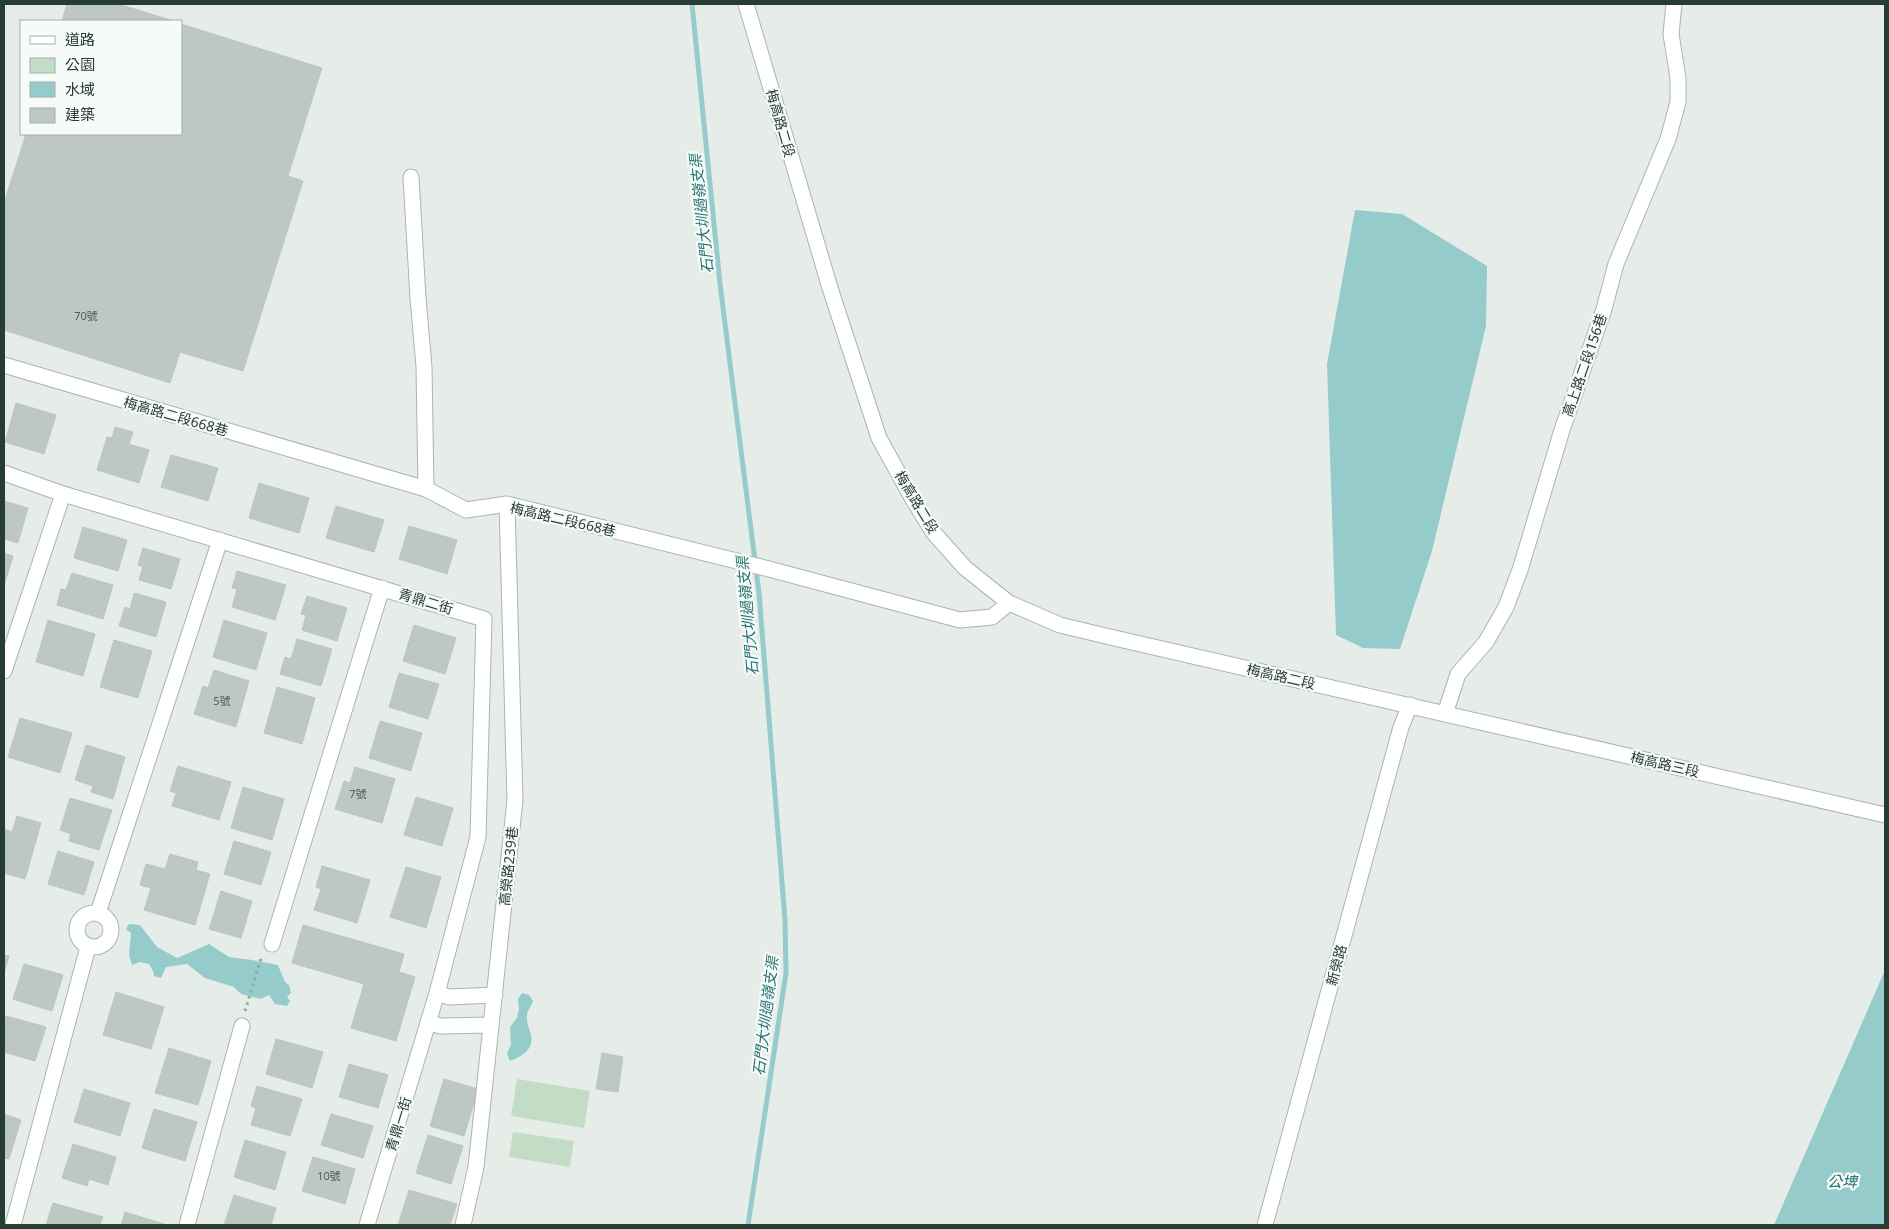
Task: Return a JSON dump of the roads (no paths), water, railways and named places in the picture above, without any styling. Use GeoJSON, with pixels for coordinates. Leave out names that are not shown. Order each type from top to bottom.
{"type":"FeatureCollection","features":[{"type":"Feature","properties":{"kind":"street","name":"梅高路二段"},"geometry":{"type":"LineString","coordinates":[[746,4],[830,288],[879,438],[933,532],[965,568],[1009,603],[1060,624],[1445,714]]}},
{"type":"Feature","properties":{"kind":"street","name":"高上路二段156巷"},"geometry":{"type":"LineString","coordinates":[[1445,714],[1458,674],[1486,642],[1506,607],[1520,570],[1562,430],[1604,309],[1616,264],[1668,139],[1678,102],[1678,78],[1671,34],[1674,4]]}},
{"type":"Feature","properties":{"kind":"street"},"geometry":{"type":"LineString","coordinates":[[411,177],[424,367],[426,489]]}},
{"type":"Feature","properties":{"kind":"street","name":"梅高路二段668巷"},"geometry":{"type":"LineString","coordinates":[[4,365],[426,489],[466,510],[507,504],[769,569],[960,620],[992,617],[1009,603]]}},
{"type":"Feature","properties":{"kind":"street","name":"青鼎二街"},"geometry":{"type":"LineString","coordinates":[[4,473],[63,494],[484,619],[478,837],[437,993]]}},
{"type":"Feature","properties":{"kind":"street"},"geometry":{"type":"LineString","coordinates":[[4,671],[63,494]]}},
{"type":"Feature","properties":{"kind":"street","name":"高榮路239巷"},"geometry":{"type":"LineString","coordinates":[[463,1225],[476,1167],[515,800],[507,504]]}},
{"type":"Feature","properties":{"kind":"street"},"geometry":{"type":"LineString","coordinates":[[98,913],[220,540]]}},
{"type":"Feature","properties":{"kind":"street"},"geometry":{"type":"LineString","coordinates":[[272,944],[382,588]]}},
{"type":"Feature","properties":{"kind":"street","name":"新榮路"},"geometry":{"type":"LineString","coordinates":[[1264,1225],[1401,727],[1410,706]]}},
{"type":"Feature","properties":{"kind":"street","name":"梅高路三段"},"geometry":{"type":"LineString","coordinates":[[1445,714],[1885,815]]}},
{"type":"Feature","properties":{"kind":"street"},"geometry":{"type":"LineString","coordinates":[[98,913],[104,916],[110,924],[110,935],[104,944],[94,948],[88,947],[79,940],[76,934],[78,922],[87,914],[98,913]]}},
{"type":"Feature","properties":{"kind":"street"},"geometry":{"type":"LineString","coordinates":[[13,1225],[88,947]]}},
{"type":"Feature","properties":{"kind":"street"},"geometry":{"type":"LineString","coordinates":[[437,993],[449,997],[495,995]]}},
{"type":"Feature","properties":{"kind":"street","name":"青鼎一街"},"geometry":{"type":"LineString","coordinates":[[367,1225],[437,993]]}},
{"type":"Feature","properties":{"kind":"street"},"geometry":{"type":"LineString","coordinates":[[428,1022],[440,1026],[491,1025]]}},
{"type":"Feature","properties":{"kind":"street"},"geometry":{"type":"LineString","coordinates":[[187,1225],[242,1026]]}},
{"type":"Feature","properties":{"kind":"water"},"geometry":{"type":"Polygon","coordinates":[[[1355,210],[1402,214],[1487,266],[1486,326],[1432,551],[1400,649],[1363,648],[1336,635],[1327,364],[1355,210]]]}},
{"type":"Feature","properties":{"kind":"water"},"geometry":{"type":"Polygon","coordinates":[[[129,924],[140,925],[157,947],[177,958],[209,944],[229,957],[278,965],[285,982],[289,985],[291,993],[287,997],[290,1001],[287,1006],[275,1004],[269,995],[261,999],[241,994],[234,987],[205,978],[187,964],[166,967],[161,978],[154,976],[149,964],[140,962],[132,965],[129,955],[131,933],[126,929],[129,924]]]}},
{"type":"Feature","properties":{"kind":"water","name":"公埤"},"geometry":{"type":"Polygon","coordinates":[[[1885,970],[1885,1225],[1774,1225],[1885,970]]]}},
{"type":"Feature","properties":{"kind":"water"},"geometry":{"type":"Polygon","coordinates":[[[522,993],[529,995],[533,1001],[527,1016],[531,1045],[526,1052],[510,1061],[507,1053],[511,1045],[510,1027],[517,1018],[519,1009],[518,999],[522,993]]]}},
{"type":"Feature","properties":{"kind":"waterway","name":"石門大圳過嶺支渠"},"geometry":{"type":"LineString","coordinates":[[692,4],[720,284],[759,593],[785,920],[786,973],[748,1225]]}}]}
